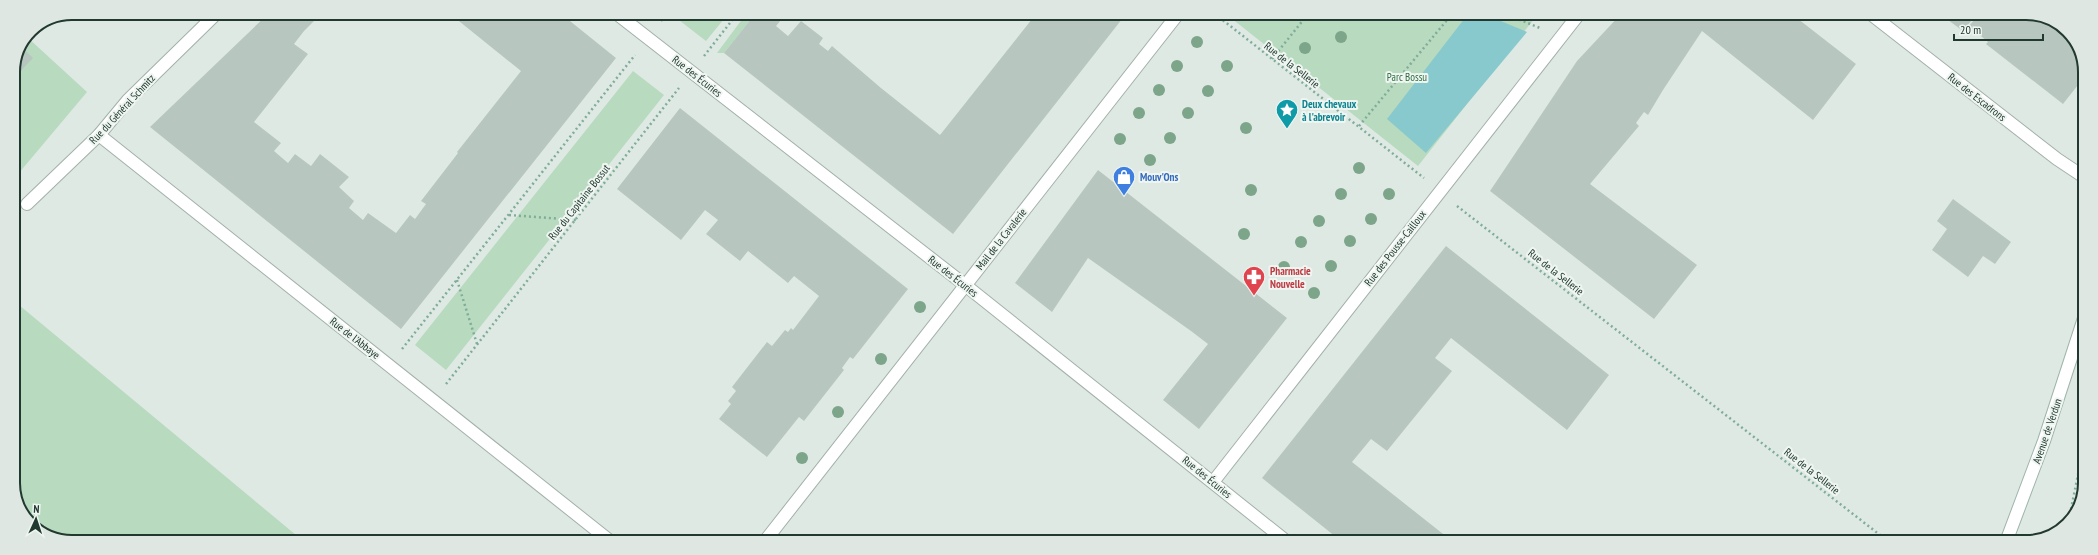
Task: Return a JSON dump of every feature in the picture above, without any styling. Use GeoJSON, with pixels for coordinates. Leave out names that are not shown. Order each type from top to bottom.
{"type":"FeatureCollection","features":[{"type":"Feature","properties":{"kind":"street","name":"Rue du Général Schmitz"},"geometry":{"type":"LineString","coordinates":[[27,204],[99,135],[128,100],[210,20]]}},
{"type":"Feature","properties":{"kind":"street","name":"Rue des Écuries"},"geometry":{"type":"LineString","coordinates":[[625,20],[965,285],[1279,535]]}},
{"type":"Feature","properties":{"kind":"street","name":"Mail de la Cavalerie"},"geometry":{"type":"LineString","coordinates":[[769,535],[1173,20]]}},
{"type":"Feature","properties":{"kind":"street","name":"Rue des Pousse-Cailloux"},"geometry":{"type":"LineString","coordinates":[[1213,482],[1574,20]]}},
{"type":"Feature","properties":{"kind":"street","name":"Rue des Escadrons"},"geometry":{"type":"LineString","coordinates":[[1878,20],[2057,159],[2078,173]]}},
{"type":"Feature","properties":{"kind":"street","name":"Rue de l'Abbaye"},"geometry":{"type":"LineString","coordinates":[[99,135],[602,535]]}},
{"type":"Feature","properties":{"kind":"street","name":"Avenue de Verdun"},"geometry":{"type":"LineString","coordinates":[[2009,535],[2044,441],[2078,336]]}},
{"type":"Feature","properties":{"kind":"path"},"geometry":{"type":"LineString","coordinates":[[389,365],[662,20]]}},
{"type":"Feature","properties":{"kind":"path","name":"Rue du Capitaine Bossut"},"geometry":{"type":"LineString","coordinates":[[433,400],[732,20]]}},
{"type":"Feature","properties":{"kind":"path","name":"Rue de la Sellerie"},"geometry":{"type":"LineString","coordinates":[[1223,20],[1421,175],[1439,192],[1880,535]]}},
{"type":"Feature","properties":{"kind":"path"},"geometry":{"type":"LineString","coordinates":[[1272,59],[1303,20]]}},
{"type":"Feature","properties":{"kind":"path"},"geometry":{"type":"LineString","coordinates":[[1359,126],[1447,20]]}},
{"type":"Feature","properties":{"kind":"path"},"geometry":{"type":"LineString","coordinates":[[1521,20],[1540,28]]}},
{"type":"Feature","properties":{"kind":"path"},"geometry":{"type":"LineString","coordinates":[[508,215],[576,220]]}},
{"type":"Feature","properties":{"kind":"path"},"geometry":{"type":"LineString","coordinates":[[457,280],[477,345]]}},
{"type":"Feature","properties":{"kind":"path"},"geometry":{"type":"LineString","coordinates":[[2071,509],[2078,475]]}},
{"type":"Feature","properties":{"kind":"green space"},"geometry":{"type":"Polygon","coordinates":[[[679,20],[723,20],[706,41],[679,20]]]}},
{"type":"Feature","properties":{"kind":"green space"},"geometry":{"type":"Polygon","coordinates":[[[742,20],[750,20],[724,53],[717,53],[742,20]]]}},
{"type":"Feature","properties":{"kind":"green space","name":"Parc Bossu"},"geometry":{"type":"Polygon","coordinates":[[[1234,20],[1533,20],[1418,166],[1234,20]]]}},
{"type":"Feature","properties":{"kind":"green space"},"geometry":{"type":"Polygon","coordinates":[[[31,41],[87,92],[20,172],[20,72],[24,52],[31,41]]]}},
{"type":"Feature","properties":{"kind":"green space"},"geometry":{"type":"Polygon","coordinates":[[[633,71],[664,95],[446,370],[415,345],[633,71]]]}},
{"type":"Feature","properties":{"kind":"green space"},"geometry":{"type":"Polygon","coordinates":[[[20,306],[296,535],[65,535],[52,531],[40,524],[27,509],[20,487],[20,306]]]}},
{"type":"Feature","properties":{"kind":"water"},"geometry":{"type":"Polygon","coordinates":[[[1463,20],[1498,20],[1527,32],[1426,153],[1387,119],[1463,20]]]}},
{"type":"Feature","properties":{"kind":"building"},"geometry":{"type":"Polygon","coordinates":[[[262,20],[315,20],[294,44],[308,54],[254,122],[281,143],[274,151],[288,163],[295,154],[311,166],[320,154],[349,177],[339,187],[354,201],[349,208],[363,220],[368,213],[396,233],[410,215],[415,219],[426,204],[421,201],[458,153],[457,152],[521,71],[458,20],[569,20],[616,58],[401,329],[150,127],[262,20]]]}},
{"type":"Feature","properties":{"kind":"building"},"geometry":{"type":"Polygon","coordinates":[[[750,20],[781,20],[776,26],[788,36],[801,21],[823,38],[819,44],[828,51],[832,46],[881,88],[940,135],[1031,20],[1121,20],[953,234],[724,53],[750,20]]]}},
{"type":"Feature","properties":{"kind":"building"},"geometry":{"type":"Polygon","coordinates":[[[1615,20],[1799,20],[1856,64],[1813,120],[1702,31],[1648,115],[1644,112],[1636,123],[1639,126],[1590,184],[1697,265],[1654,319],[1490,191],[1577,61],[1615,20]]]}},
{"type":"Feature","properties":{"kind":"building"},"geometry":{"type":"Polygon","coordinates":[[[1948,20],[1972,20],[1963,31],[1948,20]]]}},
{"type":"Feature","properties":{"kind":"building"},"geometry":{"type":"Polygon","coordinates":[[[1974,20],[2033,20],[2049,25],[2067,40],[2074,52],[2078,68],[2078,85],[2063,104],[1986,44],[1988,42],[1969,26],[1974,20]]]}},
{"type":"Feature","properties":{"kind":"building"},"geometry":{"type":"Polygon","coordinates":[[[25,50],[33,58],[20,72],[21,61],[25,50]]]}},
{"type":"Feature","properties":{"kind":"building"},"geometry":{"type":"Polygon","coordinates":[[[680,108],[908,289],[853,359],[850,357],[842,368],[844,370],[804,421],[799,417],[767,457],[719,419],[731,404],[728,401],[736,391],[732,387],[767,342],[772,346],[785,330],[788,332],[791,328],[793,330],[819,296],[794,276],[788,283],[748,251],[740,261],[706,234],[718,220],[705,210],[681,240],[617,189],[680,108]]]}},
{"type":"Feature","properties":{"kind":"building"},"geometry":{"type":"Polygon","coordinates":[[[1098,170],[1287,318],[1199,429],[1163,400],[1208,344],[1088,258],[1052,312],[1015,283],[1098,170]]]}},
{"type":"Feature","properties":{"kind":"building"},"geometry":{"type":"Polygon","coordinates":[[[1953,199],[2011,242],[1995,264],[1983,256],[1968,277],[1932,250],[1947,229],[1937,221],[1953,199]]]}},
{"type":"Feature","properties":{"kind":"building"},"geometry":{"type":"Polygon","coordinates":[[[1446,246],[1609,375],[1567,430],[1451,338],[1435,358],[1452,371],[1387,451],[1371,439],[1352,462],[1444,535],[1333,535],[1262,478],[1446,246]]]}},
{"type":"Feature","properties":{"kind":"place","name":"Deux chevaux à l'abrevoir"},"geometry":{"type":"Point","coordinates":[1287,130]}},
{"type":"Feature","properties":{"kind":"place","name":"Mouv'Ons"},"geometry":{"type":"Point","coordinates":[1124,196]}},
{"type":"Feature","properties":{"kind":"place","name":"Pharmacie Nouvelle"},"geometry":{"type":"Point","coordinates":[1254,296]}}]}
